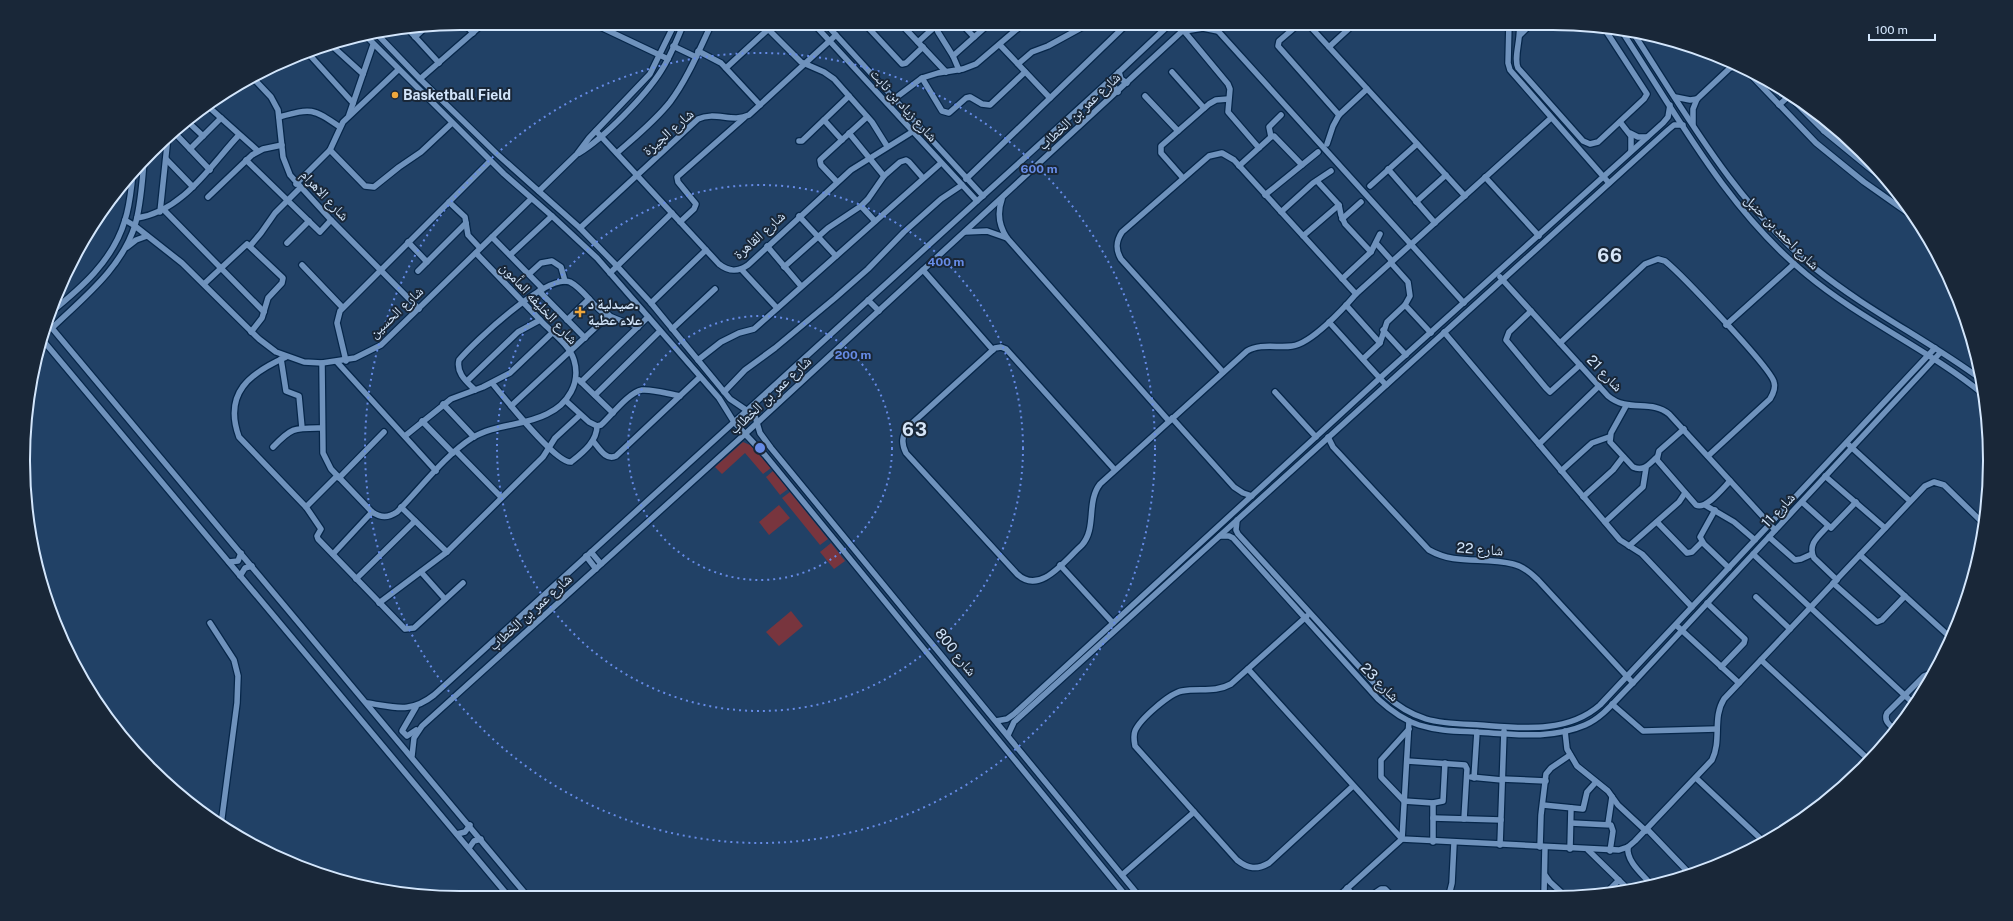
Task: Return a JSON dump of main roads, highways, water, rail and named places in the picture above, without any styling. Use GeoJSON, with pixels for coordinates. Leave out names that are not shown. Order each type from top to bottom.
{"type":"FeatureCollection","features":[{"type":"Feature","properties":{"kind":"place","name":"Basketball Field"},"geometry":{"type":"Point","coordinates":[395,95]}},
{"type":"Feature","properties":{"kind":"place","name":"صيدلية د. علاء عطية"},"geometry":{"type":"Point","coordinates":[580,312]}},
{"type":"Feature","properties":{"kind":"district","name":"66"},"geometry":{"type":"Point","coordinates":[1610,256]}},
{"type":"Feature","properties":{"kind":"district","name":"63"},"geometry":{"type":"Point","coordinates":[915,430]}}]}
